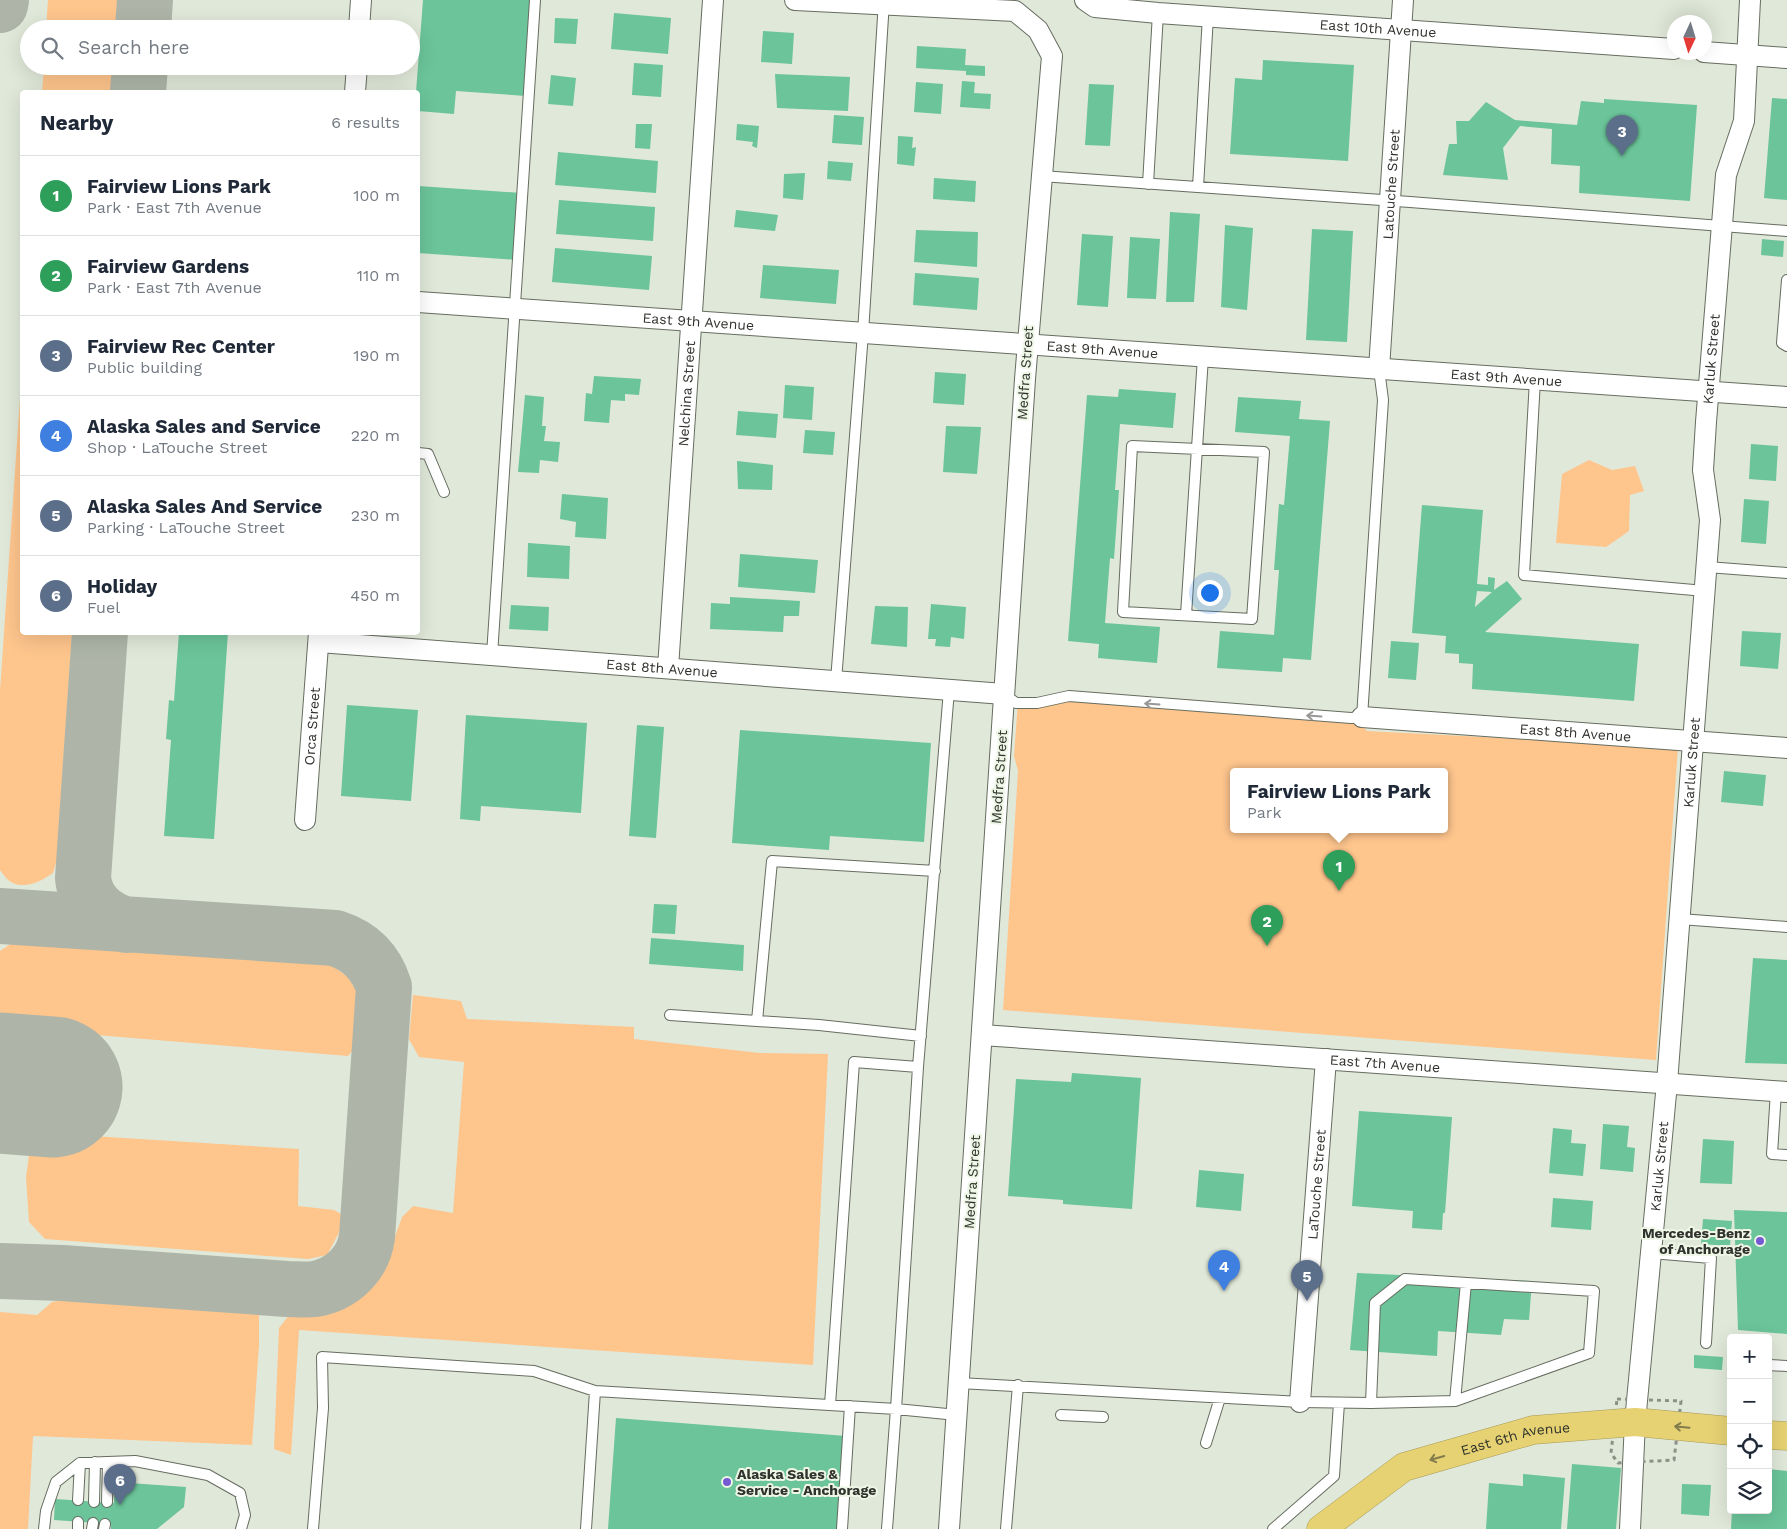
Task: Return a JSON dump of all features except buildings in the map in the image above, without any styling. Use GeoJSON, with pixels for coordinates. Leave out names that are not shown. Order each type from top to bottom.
{"type":"FeatureCollection","features":[{"type":"Feature","properties":{"kind":"highway","name":"East 6th Avenue"},"geometry":{"type":"LineString","coordinates":[[1321,1529],[1344,1520],[1404,1467],[1533,1430],[1635,1422],[1727,1431]]}},
{"type":"Feature","properties":{"kind":"highway"},"geometry":{"type":"LineString","coordinates":[[1772,1434],[1787,1436]]}},
{"type":"Feature","properties":{"kind":"street"},"geometry":{"type":"LineString","coordinates":[[360,20],[361,0]]}},
{"type":"Feature","properties":{"kind":"street","name":"Nelchina Street"},"geometry":{"type":"LineString","coordinates":[[668,668],[713,0]]}},
{"type":"Feature","properties":{"kind":"street"},"geometry":{"type":"LineString","coordinates":[[795,0],[884,3]]}},
{"type":"Feature","properties":{"kind":"street","name":"East 10th Avenue"},"geometry":{"type":"LineString","coordinates":[[1085,0],[1095,7],[1158,13],[1667,48]]}},
{"type":"Feature","properties":{"kind":"street","name":"Latouche Street"},"geometry":{"type":"LineString","coordinates":[[1379,369],[1403,0]]}},
{"type":"Feature","properties":{"kind":"street","name":"Karluk Street"},"geometry":{"type":"LineString","coordinates":[[1630,1529],[1635,1422],[1667,1083],[1705,591],[1710,520],[1703,470],[1726,175],[1744,121],[1750,0]]}},
{"type":"Feature","properties":{"kind":"street","name":"Medfra Street"},"geometry":{"type":"LineString","coordinates":[[884,3],[1015,12],[1038,30],[1052,56],[1027,344],[950,1529]]}},
{"type":"Feature","properties":{"kind":"street"},"geometry":{"type":"LineString","coordinates":[[1712,53],[1787,58]]}},
{"type":"Feature","properties":{"kind":"street"},"geometry":{"type":"LineString","coordinates":[[355,90],[356,75]]}},
{"type":"Feature","properties":{"kind":"street","name":"East 9th Avenue"},"geometry":{"type":"LineString","coordinates":[[420,302],[1787,398]]}},
{"type":"Feature","properties":{"kind":"street","name":"East 8th Avenue"},"geometry":{"type":"LineString","coordinates":[[319,637],[492,655],[1004,694]]}},
{"type":"Feature","properties":{"kind":"street","name":"Orca Street"},"geometry":{"type":"LineString","coordinates":[[306,820],[319,637]]}},
{"type":"Feature","properties":{"kind":"street","name":"East 8th Avenue"},"geometry":{"type":"LineString","coordinates":[[1362,717],[1787,748]]}},
{"type":"Feature","properties":{"kind":"street","name":"East 7th Avenue"},"geometry":{"type":"LineString","coordinates":[[982,1035],[1781,1092]]}},
{"type":"Feature","properties":{"kind":"street","name":"LaTouche Street"},"geometry":{"type":"LineString","coordinates":[[1300,1402],[1326,1059]]}},
{"type":"Feature","properties":{"kind":"lane"},"geometry":{"type":"LineString","coordinates":[[492,655],[535,0]]}},
{"type":"Feature","properties":{"kind":"lane"},"geometry":{"type":"LineString","coordinates":[[836,681],[864,333],[884,3]]}},
{"type":"Feature","properties":{"kind":"lane"},"geometry":{"type":"LineString","coordinates":[[1148,184],[1158,13]]}},
{"type":"Feature","properties":{"kind":"lane"},"geometry":{"type":"LineString","coordinates":[[1198,187],[1208,16]]}},
{"type":"Feature","properties":{"kind":"lane"},"geometry":{"type":"LineString","coordinates":[[1042,176],[1787,231]]}},
{"type":"Feature","properties":{"kind":"lane"},"geometry":{"type":"LineString","coordinates":[[1787,280],[1782,343],[1787,346]]}},
{"type":"Feature","properties":{"kind":"lane"},"geometry":{"type":"LineString","coordinates":[[1186,615],[1202,357]]}},
{"type":"Feature","properties":{"kind":"lane"},"geometry":{"type":"LineString","coordinates":[[1004,694],[1016,703],[1037,703],[1069,696],[1351,718],[1362,717],[1383,400],[1379,369]]}},
{"type":"Feature","properties":{"kind":"lane"},"geometry":{"type":"LineString","coordinates":[[1535,380],[1524,575],[1705,591]]}},
{"type":"Feature","properties":{"kind":"lane"},"geometry":{"type":"LineString","coordinates":[[1132,446],[1264,452],[1252,619],[1186,615],[1123,612],[1132,446]]}},
{"type":"Feature","properties":{"kind":"lane"},"geometry":{"type":"LineString","coordinates":[[420,453],[428,454],[444,492]]}},
{"type":"Feature","properties":{"kind":"lane"},"geometry":{"type":"LineString","coordinates":[[1706,567],[1787,573]]}},
{"type":"Feature","properties":{"kind":"lane"},"geometry":{"type":"LineString","coordinates":[[887,1529],[918,1067],[949,690]]}},
{"type":"Feature","properties":{"kind":"lane"},"geometry":{"type":"LineString","coordinates":[[757,1021],[772,861],[935,871]]}},
{"type":"Feature","properties":{"kind":"lane"},"geometry":{"type":"LineString","coordinates":[[1680,919],[1787,927],[1787,920]]}},
{"type":"Feature","properties":{"kind":"lane"},"geometry":{"type":"LineString","coordinates":[[670,1015],[819,1025],[921,1036]]}},
{"type":"Feature","properties":{"kind":"lane"},"geometry":{"type":"LineString","coordinates":[[830,1405],[854,1062],[918,1067]]}},
{"type":"Feature","properties":{"kind":"lane"},"geometry":{"type":"LineString","coordinates":[[1781,1092],[1772,1154],[1787,1155]]}},
{"type":"Feature","properties":{"kind":"lane"},"geometry":{"type":"LineString","coordinates":[[1651,1253],[1712,1258],[1706,1343]]}},
{"type":"Feature","properties":{"kind":"lane"},"geometry":{"type":"LineString","coordinates":[[959,1383],[1339,1404],[1455,1401],[1589,1353],[1594,1290],[1405,1279],[1375,1303],[1371,1403]]}},
{"type":"Feature","properties":{"kind":"lane"},"geometry":{"type":"LineString","coordinates":[[1455,1401],[1466,1283]]}},
{"type":"Feature","properties":{"kind":"lane"},"geometry":{"type":"LineString","coordinates":[[313,1529],[323,1408],[322,1357],[534,1371],[595,1391],[896,1409],[957,1415]]}},
{"type":"Feature","properties":{"kind":"lane"},"geometry":{"type":"LineString","coordinates":[[1772,1365],[1787,1366]]}},
{"type":"Feature","properties":{"kind":"lane"},"geometry":{"type":"LineString","coordinates":[[1006,1529],[1018,1385]]}},
{"type":"Feature","properties":{"kind":"lane"},"geometry":{"type":"LineString","coordinates":[[586,1529],[595,1391]]}},
{"type":"Feature","properties":{"kind":"lane"},"geometry":{"type":"LineString","coordinates":[[1206,1443],[1220,1398]]}},
{"type":"Feature","properties":{"kind":"lane"},"geometry":{"type":"LineString","coordinates":[[1273,1529],[1334,1476],[1339,1404]]}},
{"type":"Feature","properties":{"kind":"lane"},"geometry":{"type":"LineString","coordinates":[[842,1529],[850,1406]]}},
{"type":"Feature","properties":{"kind":"lane"},"geometry":{"type":"LineString","coordinates":[[1060,1414],[1103,1417]]}},
{"type":"Feature","properties":{"kind":"lane"},"geometry":{"type":"LineString","coordinates":[[44,1529],[46,1512],[56,1482],[80,1463],[135,1461],[208,1475],[240,1493],[245,1515],[241,1529]]}},
{"type":"Feature","properties":{"kind":"lane"},"geometry":{"type":"LineString","coordinates":[[94,1502],[95,1462]]}},
{"type":"Feature","properties":{"kind":"lane"},"geometry":{"type":"LineString","coordinates":[[107,1502],[108,1462]]}},
{"type":"Feature","properties":{"kind":"lane"},"geometry":{"type":"LineString","coordinates":[[78,1500],[80,1463]]}},
{"type":"Feature","properties":{"kind":"shaded area"},"geometry":{"type":"Polygon","coordinates":[[[48,0],[117,0],[116,20],[47,20],[48,0]]]}},
{"type":"Feature","properties":{"kind":"shaded area"},"geometry":{"type":"Polygon","coordinates":[[[43,75],[114,75],[113,90],[42,90],[43,75]]]}},
{"type":"Feature","properties":{"kind":"shaded area"},"geometry":{"type":"Polygon","coordinates":[[[20,398],[20,635],[72,635],[57,859],[53,873],[28,885],[10,881],[0,870],[0,691],[20,398]]]}},
{"type":"Feature","properties":{"kind":"shaded area"},"geometry":{"type":"Polygon","coordinates":[[[1589,460],[1612,470],[1635,466],[1644,491],[1630,495],[1629,531],[1606,547],[1556,543],[1562,474],[1589,460]]]}},
{"type":"Feature","properties":{"kind":"shaded area"},"geometry":{"type":"Polygon","coordinates":[[[1075,692],[1197,700],[1273,709],[1351,714],[1367,731],[1678,747],[1656,1060],[1003,1010],[1018,771],[1014,756],[1018,701],[1075,692]]]}},
{"type":"Feature","properties":{"kind":"shaded area"},"geometry":{"type":"Polygon","coordinates":[[[12,943],[318,959],[330,964],[348,977],[357,992],[357,1045],[348,1056],[0,1027],[0,951],[12,943]]]}},
{"type":"Feature","properties":{"kind":"shaded area"},"geometry":{"type":"Polygon","coordinates":[[[413,995],[461,1001],[467,1019],[634,1027],[634,1039],[760,1053],[828,1054],[813,1365],[299,1330],[291,1455],[274,1449],[279,1328],[293,1310],[328,1309],[348,1302],[371,1284],[386,1262],[402,1217],[413,1206],[453,1213],[464,1062],[419,1057],[409,1039],[413,995]]]}},
{"type":"Feature","properties":{"kind":"shaded area"},"geometry":{"type":"Polygon","coordinates":[[[44,1133],[299,1149],[298,1206],[334,1210],[341,1214],[341,1229],[327,1255],[308,1259],[45,1239],[29,1222],[26,1177],[30,1148],[44,1133]]]}},
{"type":"Feature","properties":{"kind":"shaded area"},"geometry":{"type":"Polygon","coordinates":[[[73,1298],[259,1310],[259,1345],[252,1445],[33,1436],[28,1529],[0,1529],[0,1312],[37,1315],[52,1302],[73,1298]]]}},
{"type":"Feature","properties":{"kind":"taxiway"},"geometry":{"type":"LineString","coordinates":[[0,5],[1,0]]}},
{"type":"Feature","properties":{"kind":"taxiway"},"geometry":{"type":"LineString","coordinates":[[144,20],[145,0]]}},
{"type":"Feature","properties":{"kind":"taxiway"},"geometry":{"type":"LineString","coordinates":[[138,90],[139,75]]}},
{"type":"Feature","properties":{"kind":"taxiway"},"geometry":{"type":"LineString","coordinates":[[100,635],[83,878],[88,895],[97,908],[110,918],[126,925]]}},
{"type":"Feature","properties":{"kind":"taxiway"},"geometry":{"type":"LineString","coordinates":[[0,916],[335,938],[344,941],[366,956],[381,978],[384,987],[367,1237],[365,1247],[356,1264],[334,1283],[315,1289],[287,1289],[62,1273],[0,1271]]}},
{"type":"Feature","properties":{"kind":"runway"},"geometry":{"type":"LineString","coordinates":[[0,1083],[52,1087]]}},
{"type":"Feature","properties":{"kind":"place","name":"Fairview Rec Center"},"geometry":{"type":"Point","coordinates":[1622,156]}},
{"type":"Feature","properties":{"kind":"place","name":"Fairview Lions Park"},"geometry":{"type":"Point","coordinates":[1339,891]}},
{"type":"Feature","properties":{"kind":"place","name":"Fairview Gardens"},"geometry":{"type":"Point","coordinates":[1267,946]}},
{"type":"Feature","properties":{"kind":"place","name":"Mercedes-Benz of Anchorage"},"geometry":{"type":"Point","coordinates":[1760,1241]}},
{"type":"Feature","properties":{"kind":"place","name":"Alaska Sales and Service"},"geometry":{"type":"Point","coordinates":[1224,1291]}},
{"type":"Feature","properties":{"kind":"place","name":"Alaska Sales And Service"},"geometry":{"type":"Point","coordinates":[1307,1301]}},
{"type":"Feature","properties":{"kind":"place","name":"Alaska Sales & Service - Anchorage"},"geometry":{"type":"Point","coordinates":[727,1482]}},
{"type":"Feature","properties":{"kind":"place","name":"Holiday"},"geometry":{"type":"Point","coordinates":[120,1505]}}]}
